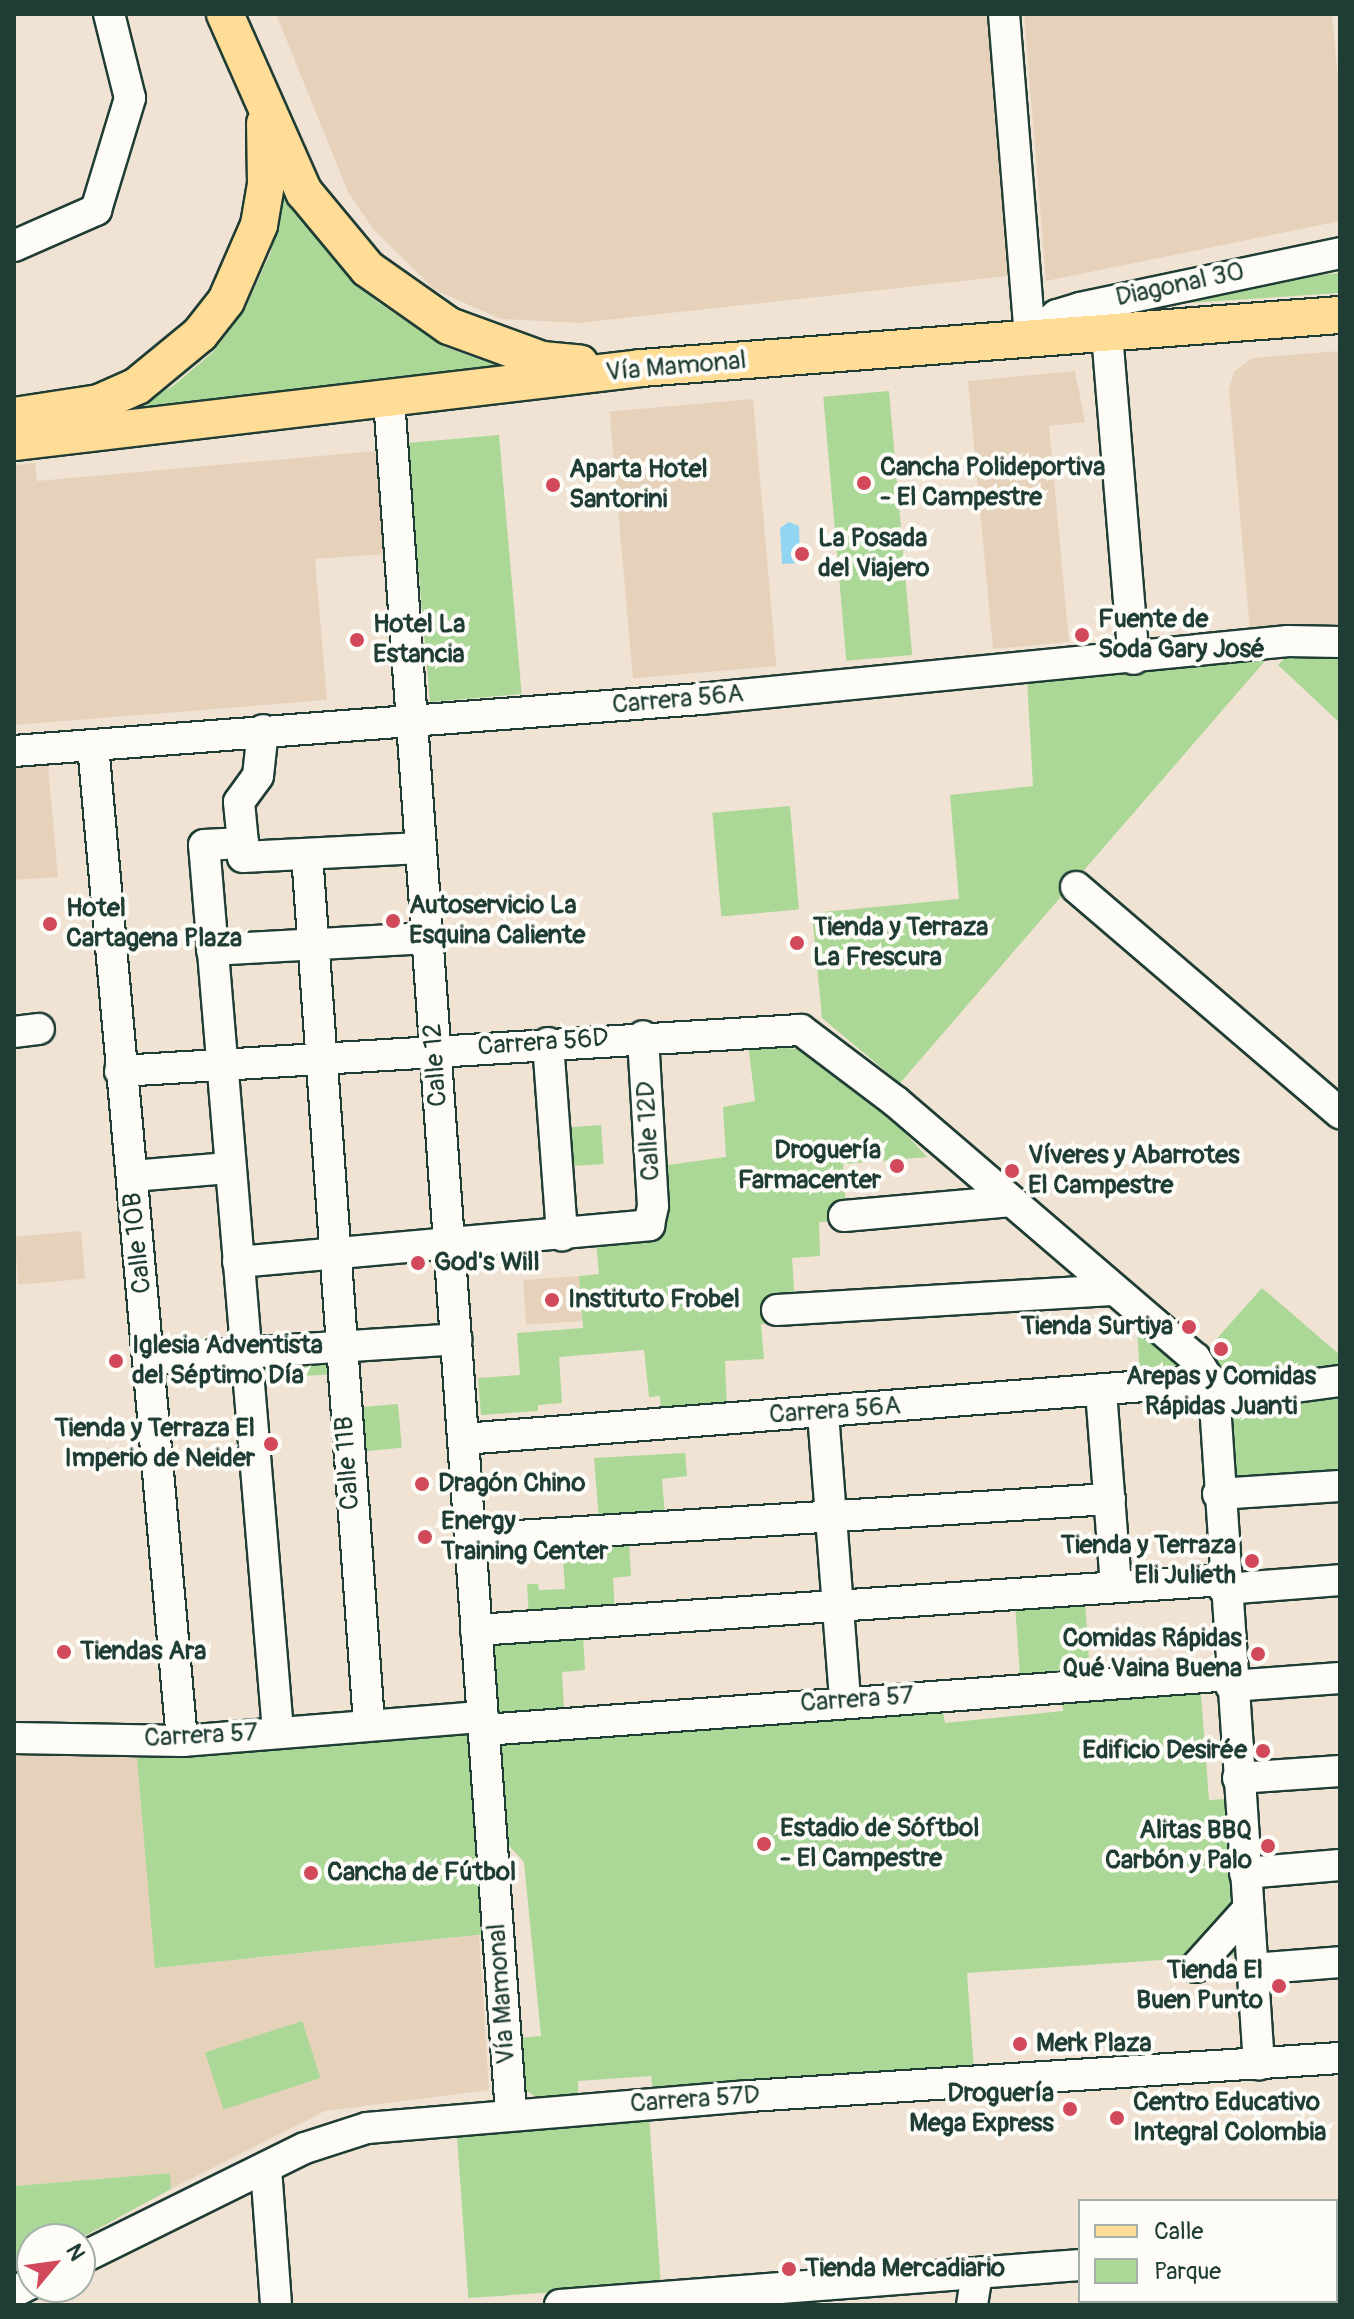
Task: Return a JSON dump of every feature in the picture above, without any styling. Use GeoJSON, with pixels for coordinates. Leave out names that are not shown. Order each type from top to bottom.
{"type":"FeatureCollection","features":[{"type":"Feature","properties":{"kind":"main road"},"geometry":{"type":"LineString","coordinates":[[225,14],[304,192],[368,269],[449,326],[542,360],[641,368]]}},
{"type":"Feature","properties":{"kind":"main road"},"geometry":{"type":"LineString","coordinates":[[14,416],[99,403],[170,362],[226,301],[245,264],[264,198],[268,143],[262,102]]}},
{"type":"Feature","properties":{"kind":"main road","name":"Vía Mamonal"},"geometry":{"type":"LineString","coordinates":[[14,442],[641,368],[1340,315]]}},
{"type":"Feature","properties":{"kind":"street"},"geometry":{"type":"LineString","coordinates":[[14,246],[96,210],[130,98],[109,14]]}},
{"type":"Feature","properties":{"kind":"street"},"geometry":{"type":"LineString","coordinates":[[1004,14],[1030,339]]}},
{"type":"Feature","properties":{"kind":"street","name":"Diagonal 30"},"geometry":{"type":"LineString","coordinates":[[1030,339],[1057,315],[1080,308],[1340,253]]}},
{"type":"Feature","properties":{"kind":"street"},"geometry":{"type":"LineString","coordinates":[[1107,334],[1134,659]]}},
{"type":"Feature","properties":{"kind":"street","name":"Calle 12"},"geometry":{"type":"LineString","coordinates":[[389,399],[483,1724]]}},
{"type":"Feature","properties":{"kind":"street","name":"Carrera 56A"},"geometry":{"type":"LineString","coordinates":[[14,751],[1134,659],[1288,641],[1340,642]]}},
{"type":"Feature","properties":{"kind":"street"},"geometry":{"type":"LineString","coordinates":[[263,730],[258,776],[239,802],[243,857],[421,848]]}},
{"type":"Feature","properties":{"kind":"street","name":"Calle 10B"},"geometry":{"type":"LineString","coordinates":[[93,745],[182,1741]]}},
{"type":"Feature","properties":{"kind":"street"},"geometry":{"type":"LineString","coordinates":[[243,843],[204,845],[278,1731]]}},
{"type":"Feature","properties":{"kind":"street","name":"Calle 11B"},"geometry":{"type":"LineString","coordinates":[[307,854],[369,1724]]}},
{"type":"Feature","properties":{"kind":"street"},"geometry":{"type":"LineString","coordinates":[[1076,887],[1340,1113]]}},
{"type":"Feature","properties":{"kind":"street"},"geometry":{"type":"LineString","coordinates":[[212,950],[427,938]]}},
{"type":"Feature","properties":{"kind":"street","name":"Carrera 56D"},"geometry":{"type":"LineString","coordinates":[[120,1071],[783,1028],[820,1040],[1011,1201]]}},
{"type":"Feature","properties":{"kind":"street","name":"Calle 12D"},"geometry":{"type":"LineString","coordinates":[[562,1235],[649,1225],[653,1206],[643,1036]]}},
{"type":"Feature","properties":{"kind":"street"},"geometry":{"type":"LineString","coordinates":[[238,1262],[562,1235],[548,1043]]}},
{"type":"Feature","properties":{"kind":"street"},"geometry":{"type":"LineString","coordinates":[[132,1176],[229,1168]]}},
{"type":"Feature","properties":{"kind":"street"},"geometry":{"type":"LineString","coordinates":[[844,1216],[1011,1201],[1111,1290],[1195,1358],[1211,1385],[1259,2065]]}},
{"type":"Feature","properties":{"kind":"street"},"geometry":{"type":"LineString","coordinates":[[777,1310],[1111,1290]]}},
{"type":"Feature","properties":{"kind":"street"},"geometry":{"type":"LineString","coordinates":[[150,1359],[456,1339]]}},
{"type":"Feature","properties":{"kind":"street","name":"Carrera 56A"},"geometry":{"type":"LineString","coordinates":[[463,1439],[1101,1391],[1211,1385],[1251,1393],[1340,1381]]}},
{"type":"Feature","properties":{"kind":"street"},"geometry":{"type":"LineString","coordinates":[[1101,1391],[1116,1586]]}},
{"type":"Feature","properties":{"kind":"street"},"geometry":{"type":"LineString","coordinates":[[823,1413],[845,1700]]}},
{"type":"Feature","properties":{"kind":"street"},"geometry":{"type":"LineString","coordinates":[[1218,1494],[1340,1486]]}},
{"type":"Feature","properties":{"kind":"street"},"geometry":{"type":"LineString","coordinates":[[470,1539],[831,1514],[1110,1499]]}},
{"type":"Feature","properties":{"kind":"street"},"geometry":{"type":"LineString","coordinates":[[476,1630],[1116,1586],[1340,1580]]}},
{"type":"Feature","properties":{"kind":"street","name":"Carrera 57"},"geometry":{"type":"LineString","coordinates":[[14,1738],[182,1741],[369,1724],[483,1724],[845,1700],[1340,1678]]}},
{"type":"Feature","properties":{"kind":"street","name":"Vía Mamonal"},"geometry":{"type":"LineString","coordinates":[[483,1724],[511,2114]]}},
{"type":"Feature","properties":{"kind":"street"},"geometry":{"type":"LineString","coordinates":[[1238,1778],[1340,1771]]}},
{"type":"Feature","properties":{"kind":"street"},"geometry":{"type":"LineString","coordinates":[[1245,1873],[1340,1865]]}},
{"type":"Feature","properties":{"kind":"street"},"geometry":{"type":"LineString","coordinates":[[1196,1967],[1248,1909]]}},
{"type":"Feature","properties":{"kind":"street"},"geometry":{"type":"LineString","coordinates":[[1252,1969],[1340,1962]]}},
{"type":"Feature","properties":{"kind":"street","name":"Carrera 57D"},"geometry":{"type":"LineString","coordinates":[[96,2251],[347,2132],[511,2114],[1340,2058]]}},
{"type":"Feature","properties":{"kind":"street"},"geometry":{"type":"LineString","coordinates":[[266,2168],[276,2305]]}},
{"type":"Feature","properties":{"kind":"street"},"geometry":{"type":"LineString","coordinates":[[560,2305],[876,2294],[977,2274],[1078,2265]]}},
{"type":"Feature","properties":{"kind":"street"},"geometry":{"type":"LineString","coordinates":[[972,2305],[977,2274]]}},
{"type":"Feature","properties":{"kind":"shaded area"},"geometry":{"type":"Polygon","coordinates":[[[276,14],[995,14],[1017,275],[579,323],[501,319],[435,290],[373,229],[348,192],[276,14]]]}},
{"type":"Feature","properties":{"kind":"shaded area"},"geometry":{"type":"Polygon","coordinates":[[[1024,14],[1332,14],[1340,101],[1340,221],[1046,281],[1024,14]]]}},
{"type":"Feature","properties":{"kind":"shaded area"},"geometry":{"type":"Polygon","coordinates":[[[1340,351],[1340,626],[1250,630],[1229,389],[1234,372],[1252,358],[1340,351]]]}},
{"type":"Feature","properties":{"kind":"shaded area"},"geometry":{"type":"Polygon","coordinates":[[[1075,371],[1085,422],[1049,426],[1069,642],[993,649],[968,381],[1075,371]]]}},
{"type":"Feature","properties":{"kind":"shaded area"},"geometry":{"type":"Polygon","coordinates":[[[753,399],[776,666],[633,679],[610,412],[753,399]]]}},
{"type":"Feature","properties":{"kind":"shaded area"},"geometry":{"type":"Polygon","coordinates":[[[376,451],[384,554],[315,559],[327,700],[14,725],[14,465],[35,463],[37,481],[376,451]]]}},
{"type":"Feature","properties":{"kind":"shaded area"},"geometry":{"type":"Polygon","coordinates":[[[48,765],[58,877],[14,880],[14,768],[48,765]]]}},
{"type":"Feature","properties":{"kind":"shaded area"},"geometry":{"type":"Polygon","coordinates":[[[81,1231],[85,1279],[18,1285],[14,1237],[81,1231]]]}},
{"type":"Feature","properties":{"kind":"shaded area","name":"Instituto Frobel"},"geometry":{"type":"Polygon","coordinates":[[[579,1276],[582,1321],[526,1325],[523,1280],[579,1276]]]}},
{"type":"Feature","properties":{"kind":"shaded area"},"geometry":{"type":"Polygon","coordinates":[[[14,1749],[137,1752],[156,1968],[479,1935],[489,2090],[325,2111],[171,2189],[169,2173],[14,2186],[14,1749]]]}},
{"type":"Feature","properties":{"kind":"green space"},"geometry":{"type":"Polygon","coordinates":[[[281,174],[343,266],[375,300],[445,347],[501,367],[145,406],[143,402],[173,386],[213,352],[245,309],[271,252],[281,174]]]}},
{"type":"Feature","properties":{"kind":"green space"},"geometry":{"type":"Polygon","coordinates":[[[1340,273],[1340,293],[1127,307],[1231,284],[1340,273]]]}},
{"type":"Feature","properties":{"kind":"green space","name":"Cancha Polideportiva - El Campestre"},"geometry":{"type":"Polygon","coordinates":[[[889,391],[912,655],[846,661],[823,397],[889,391]]]}},
{"type":"Feature","properties":{"kind":"green space"},"geometry":{"type":"Polygon","coordinates":[[[499,435],[522,694],[430,702],[407,443],[499,435]]]}},
{"type":"Feature","properties":{"kind":"green space"},"geometry":{"type":"Polygon","coordinates":[[[1290,653],[1340,653],[1340,723],[1278,665],[1290,653]]]}},
{"type":"Feature","properties":{"kind":"green space"},"geometry":{"type":"Polygon","coordinates":[[[1271,654],[900,1083],[822,1018],[812,913],[959,899],[950,795],[1033,786],[1027,680],[1271,654]]]}},
{"type":"Feature","properties":{"kind":"green space"},"geometry":{"type":"Polygon","coordinates":[[[790,806],[799,910],[721,916],[712,813],[790,806]]]}},
{"type":"Feature","properties":{"kind":"green space"},"geometry":{"type":"Polygon","coordinates":[[[748,1043],[802,1050],[875,1100],[927,1157],[843,1164],[847,1221],[819,1222],[820,1256],[792,1258],[795,1302],[779,1324],[761,1324],[764,1359],[725,1361],[727,1407],[661,1414],[660,1396],[649,1397],[644,1350],[559,1357],[562,1403],[538,1405],[538,1411],[481,1415],[478,1378],[520,1375],[517,1333],[583,1328],[579,1276],[599,1274],[596,1240],[649,1232],[660,1166],[726,1157],[723,1107],[755,1101],[748,1043]]]}},
{"type":"Feature","properties":{"kind":"green space"},"geometry":{"type":"Polygon","coordinates":[[[601,1125],[604,1164],[569,1166],[566,1127],[601,1125]]]}},
{"type":"Feature","properties":{"kind":"green space"},"geometry":{"type":"Polygon","coordinates":[[[1262,1288],[1340,1355],[1340,1367],[1249,1379],[1225,1373],[1203,1354],[1262,1288]]]}},
{"type":"Feature","properties":{"kind":"green space"},"geometry":{"type":"Polygon","coordinates":[[[1137,1329],[1188,1372],[1140,1376],[1137,1329]]]}},
{"type":"Feature","properties":{"kind":"green space"},"geometry":{"type":"Polygon","coordinates":[[[254,1358],[326,1359],[336,1374],[256,1379],[254,1358]]]}},
{"type":"Feature","properties":{"kind":"green space"},"geometry":{"type":"Polygon","coordinates":[[[1340,1394],[1340,1474],[1229,1482],[1229,1409],[1267,1409],[1340,1394]]]}},
{"type":"Feature","properties":{"kind":"green space"},"geometry":{"type":"Polygon","coordinates":[[[398,1404],[402,1448],[364,1451],[360,1407],[398,1404]]]}},
{"type":"Feature","properties":{"kind":"green space"},"geometry":{"type":"Polygon","coordinates":[[[685,1453],[687,1476],[662,1479],[665,1515],[599,1520],[594,1458],[685,1453]]]}},
{"type":"Feature","properties":{"kind":"green space"},"geometry":{"type":"Polygon","coordinates":[[[629,1540],[631,1576],[613,1578],[615,1614],[529,1619],[527,1584],[538,1584],[539,1590],[565,1589],[562,1544],[629,1540]]]}},
{"type":"Feature","properties":{"kind":"green space"},"geometry":{"type":"Polygon","coordinates":[[[1085,1602],[1090,1676],[1020,1681],[1015,1607],[1085,1602]]]}},
{"type":"Feature","properties":{"kind":"green space"},"geometry":{"type":"Polygon","coordinates":[[[583,1633],[585,1670],[562,1672],[564,1708],[499,1712],[494,1638],[583,1633]]]}},
{"type":"Feature","properties":{"kind":"green space"},"geometry":{"type":"Polygon","coordinates":[[[1200,1681],[1209,1800],[1226,1799],[1236,1955],[967,1973],[974,2070],[653,2093],[651,2076],[578,2081],[578,2098],[542,2101],[524,2089],[518,2038],[541,2036],[524,1862],[504,1840],[496,1736],[942,1706],[945,1723],[1063,1711],[1061,1694],[1200,1681]]]}},
{"type":"Feature","properties":{"kind":"green space","name":"Cancha de Fútbol"},"geometry":{"type":"Polygon","coordinates":[[[463,1730],[472,1740],[487,1934],[155,1968],[137,1758],[463,1730]]]}},
{"type":"Feature","properties":{"kind":"green space"},"geometry":{"type":"Polygon","coordinates":[[[302,2021],[321,2078],[224,2110],[205,2053],[302,2021]]]}},
{"type":"Feature","properties":{"kind":"green space"},"geometry":{"type":"Polygon","coordinates":[[[649,2115],[661,2285],[468,2298],[456,2128],[649,2115]]]}},
{"type":"Feature","properties":{"kind":"green space"},"geometry":{"type":"Polygon","coordinates":[[[170,2173],[171,2189],[96,2230],[96,2223],[16,2223],[14,2275],[14,2186],[170,2173]]]}},
{"type":"Feature","properties":{"kind":"water"},"geometry":{"type":"Polygon","coordinates":[[[789,522],[799,526],[800,563],[782,564],[780,528],[789,522]]]}},
{"type":"Feature","properties":{"kind":"place","name":"Cancha Polideportiva - El Campestre"},"geometry":{"type":"Point","coordinates":[864,483]}},
{"type":"Feature","properties":{"kind":"place","name":"Aparta Hotel Santorini"},"geometry":{"type":"Point","coordinates":[553,485]}},
{"type":"Feature","properties":{"kind":"place","name":"La Posada del Viajero"},"geometry":{"type":"Point","coordinates":[802,554]}},
{"type":"Feature","properties":{"kind":"place","name":"Fuente de Soda Gary José"},"geometry":{"type":"Point","coordinates":[1082,635]}},
{"type":"Feature","properties":{"kind":"place","name":"Hotel La Estancia"},"geometry":{"type":"Point","coordinates":[357,640]}},
{"type":"Feature","properties":{"kind":"place","name":"Autoservicio La Esquina Caliente"},"geometry":{"type":"Point","coordinates":[393,921]}},
{"type":"Feature","properties":{"kind":"place","name":"Hotel Cartagena Plaza"},"geometry":{"type":"Point","coordinates":[50,924]}},
{"type":"Feature","properties":{"kind":"place","name":"Tienda y Terraza La Frescura"},"geometry":{"type":"Point","coordinates":[797,943]}},
{"type":"Feature","properties":{"kind":"place","name":"Droguería Farmacenter"},"geometry":{"type":"Point","coordinates":[897,1166]}},
{"type":"Feature","properties":{"kind":"place","name":"Víveres y Abarrotes El Campestre"},"geometry":{"type":"Point","coordinates":[1012,1171]}},
{"type":"Feature","properties":{"kind":"place","name":"God's Will"},"geometry":{"type":"Point","coordinates":[418,1263]}},
{"type":"Feature","properties":{"kind":"place","name":"Instituto Frobel"},"geometry":{"type":"Point","coordinates":[552,1300]}},
{"type":"Feature","properties":{"kind":"place","name":"Tienda Surtiya"},"geometry":{"type":"Point","coordinates":[1189,1327]}},
{"type":"Feature","properties":{"kind":"place","name":"Arepas y Comidas Rápidas Juanti"},"geometry":{"type":"Point","coordinates":[1221,1349]}},
{"type":"Feature","properties":{"kind":"place","name":"Iglesia Adventista del Séptimo Día"},"geometry":{"type":"Point","coordinates":[116,1361]}},
{"type":"Feature","properties":{"kind":"place","name":"Tienda y Terraza El Imperio de Neider"},"geometry":{"type":"Point","coordinates":[271,1444]}},
{"type":"Feature","properties":{"kind":"place","name":"Dragón Chino"},"geometry":{"type":"Point","coordinates":[422,1484]}},
{"type":"Feature","properties":{"kind":"place","name":"Energy Training Center"},"geometry":{"type":"Point","coordinates":[425,1537]}},
{"type":"Feature","properties":{"kind":"place","name":"Tienda y Terraza Eli Julieth"},"geometry":{"type":"Point","coordinates":[1252,1561]}},
{"type":"Feature","properties":{"kind":"place","name":"Tiendas Ara"},"geometry":{"type":"Point","coordinates":[64,1652]}},
{"type":"Feature","properties":{"kind":"place","name":"Comidas Rápidas Qué Vaina Buena"},"geometry":{"type":"Point","coordinates":[1258,1654]}},
{"type":"Feature","properties":{"kind":"place","name":"Edificio Desirée"},"geometry":{"type":"Point","coordinates":[1263,1751]}},
{"type":"Feature","properties":{"kind":"place","name":"Estadio de Sóftbol - El Campestre"},"geometry":{"type":"Point","coordinates":[764,1844]}},
{"type":"Feature","properties":{"kind":"place","name":"Alitas BBQ Carbón y Palo"},"geometry":{"type":"Point","coordinates":[1268,1846]}},
{"type":"Feature","properties":{"kind":"place","name":"Cancha de Fútbol"},"geometry":{"type":"Point","coordinates":[311,1873]}},
{"type":"Feature","properties":{"kind":"place","name":"Tienda El Buen Punto"},"geometry":{"type":"Point","coordinates":[1279,1986]}},
{"type":"Feature","properties":{"kind":"place","name":"Merk Plaza"},"geometry":{"type":"Point","coordinates":[1020,2044]}},
{"type":"Feature","properties":{"kind":"place","name":"Droguería Mega Express"},"geometry":{"type":"Point","coordinates":[1070,2109]}},
{"type":"Feature","properties":{"kind":"place","name":"Centro Educativo Integral Colombia"},"geometry":{"type":"Point","coordinates":[1117,2118]}},
{"type":"Feature","properties":{"kind":"place","name":"Tienda Mercadiario"},"geometry":{"type":"Point","coordinates":[789,2269]}}]}
